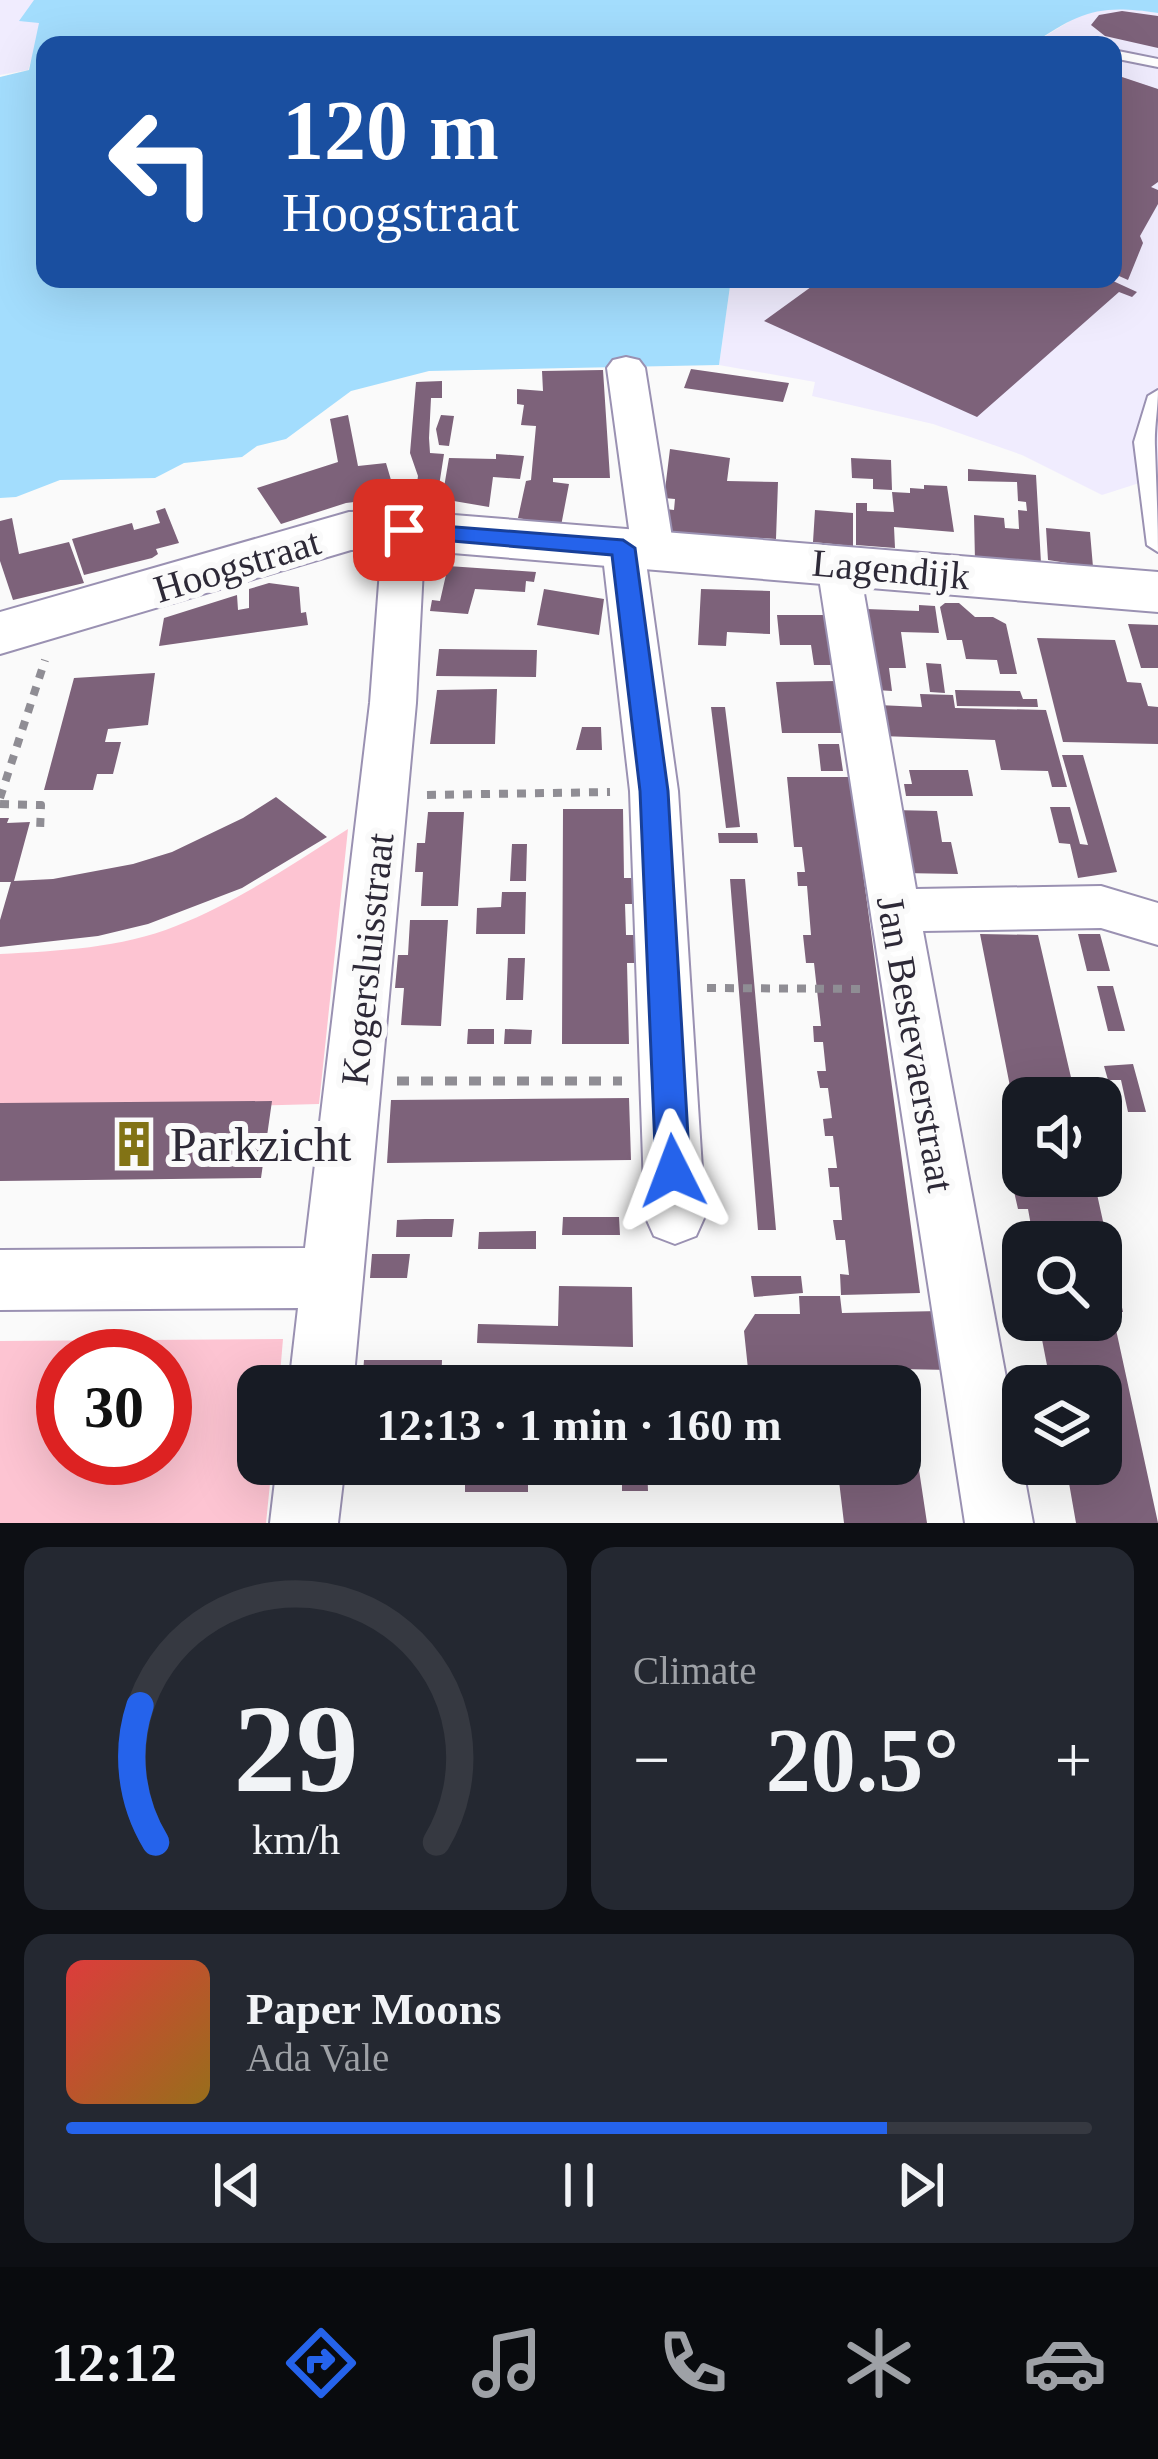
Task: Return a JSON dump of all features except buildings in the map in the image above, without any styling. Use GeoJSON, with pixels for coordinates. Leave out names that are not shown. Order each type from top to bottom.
{"type":"FeatureCollection","features":[{"type":"Feature","properties":{"kind":"street"},"geometry":{"type":"LineString","coordinates":[[626,368],[675,1216]]}},
{"type":"Feature","properties":{"kind":"street","name":"Hoogstraat"},"geometry":{"type":"LineString","coordinates":[[21,628],[349,531],[404,530],[638,549]]}},
{"type":"Feature","properties":{"kind":"street","name":"Kogersluisstraat"},"geometry":{"type":"LineString","coordinates":[[323,1365],[384,796],[404,530]]}},
{"type":"Feature","properties":{"kind":"street","name":"Lagendijk"},"geometry":{"type":"LineString","coordinates":[[638,549],[1158,592]]}},
{"type":"Feature","properties":{"kind":"street","name":"Jan Bestevaerstraat"},"geometry":{"type":"LineString","coordinates":[[838,565],[999,1523]]}},
{"type":"Feature","properties":{"kind":"street"},"geometry":{"type":"LineString","coordinates":[[893,910],[1101,907],[1158,924]]}},
{"type":"Feature","properties":{"kind":"street"},"geometry":{"type":"LineString","coordinates":[[0,1280],[333,1278]]}},
{"type":"Feature","properties":{"kind":"street"},"geometry":{"type":"LineString","coordinates":[[304,1523],[309,1485]]}},
{"type":"Feature","properties":{"kind":"lane"},"geometry":{"type":"LineString","coordinates":[[1122,57],[1158,63]]}},
{"type":"Feature","properties":{"kind":"lane"},"geometry":{"type":"LineString","coordinates":[[1158,396],[1144,442],[1158,545]]}},
{"type":"Feature","properties":{"kind":"path"},"geometry":{"type":"LineString","coordinates":[[21,628],[46,656],[0,801],[41,805],[40,832]]}},
{"type":"Feature","properties":{"kind":"path"},"geometry":{"type":"LineString","coordinates":[[384,796],[654,791]]}},
{"type":"Feature","properties":{"kind":"path"},"geometry":{"type":"LineString","coordinates":[[664,988],[906,990]]}},
{"type":"Feature","properties":{"kind":"path"},"geometry":{"type":"LineString","coordinates":[[354,1080],[668,1080]]}},
{"type":"Feature","properties":{"kind":"shaded area"},"geometry":{"type":"Polygon","coordinates":[[[0,0],[51,0],[28,70],[0,75],[0,0]]]}},
{"type":"Feature","properties":{"kind":"shaded area"},"geometry":{"type":"Polygon","coordinates":[[[1113,6],[1158,13],[1158,477],[1102,495],[1022,455],[933,424],[812,396],[815,382],[719,365],[730,288],[1122,288],[1122,36],[1046,36],[1086,11],[1113,6]]]}},
{"type":"Feature","properties":{"kind":"shaded area"},"geometry":{"type":"Polygon","coordinates":[[[348,829],[319,1104],[0,1112],[0,954],[112,944],[176,926],[243,894],[348,829]]]}},
{"type":"Feature","properties":{"kind":"shaded area"},"geometry":{"type":"Polygon","coordinates":[[[283,1339],[281,1365],[237,1365],[237,1485],[270,1485],[266,1523],[0,1523],[0,1341],[36,1341],[36,1485],[192,1485],[192,1340],[283,1339]]]}},
{"type":"Feature","properties":{"kind":"water"},"geometry":{"type":"Polygon","coordinates":[[[34,0],[1158,0],[1158,13],[1104,10],[1045,36],[36,36],[39,23],[19,21],[34,0]]]}},
{"type":"Feature","properties":{"kind":"water"},"geometry":{"type":"Polygon","coordinates":[[[36,37],[36,288],[730,288],[719,365],[429,371],[351,391],[286,439],[257,446],[242,457],[184,463],[155,478],[60,480],[16,497],[0,498],[0,77],[29,70],[36,37]]]}},
{"type":"Feature","properties":{"kind":"place","name":"Parkzicht"},"geometry":{"type":"Point","coordinates":[134,1144]}},
{"type":"Feature","properties":{"kind":"route"},"geometry":{"type":"LineString","coordinates":[[404,530],[623,548],[654,791],[673,1171]]}}]}
